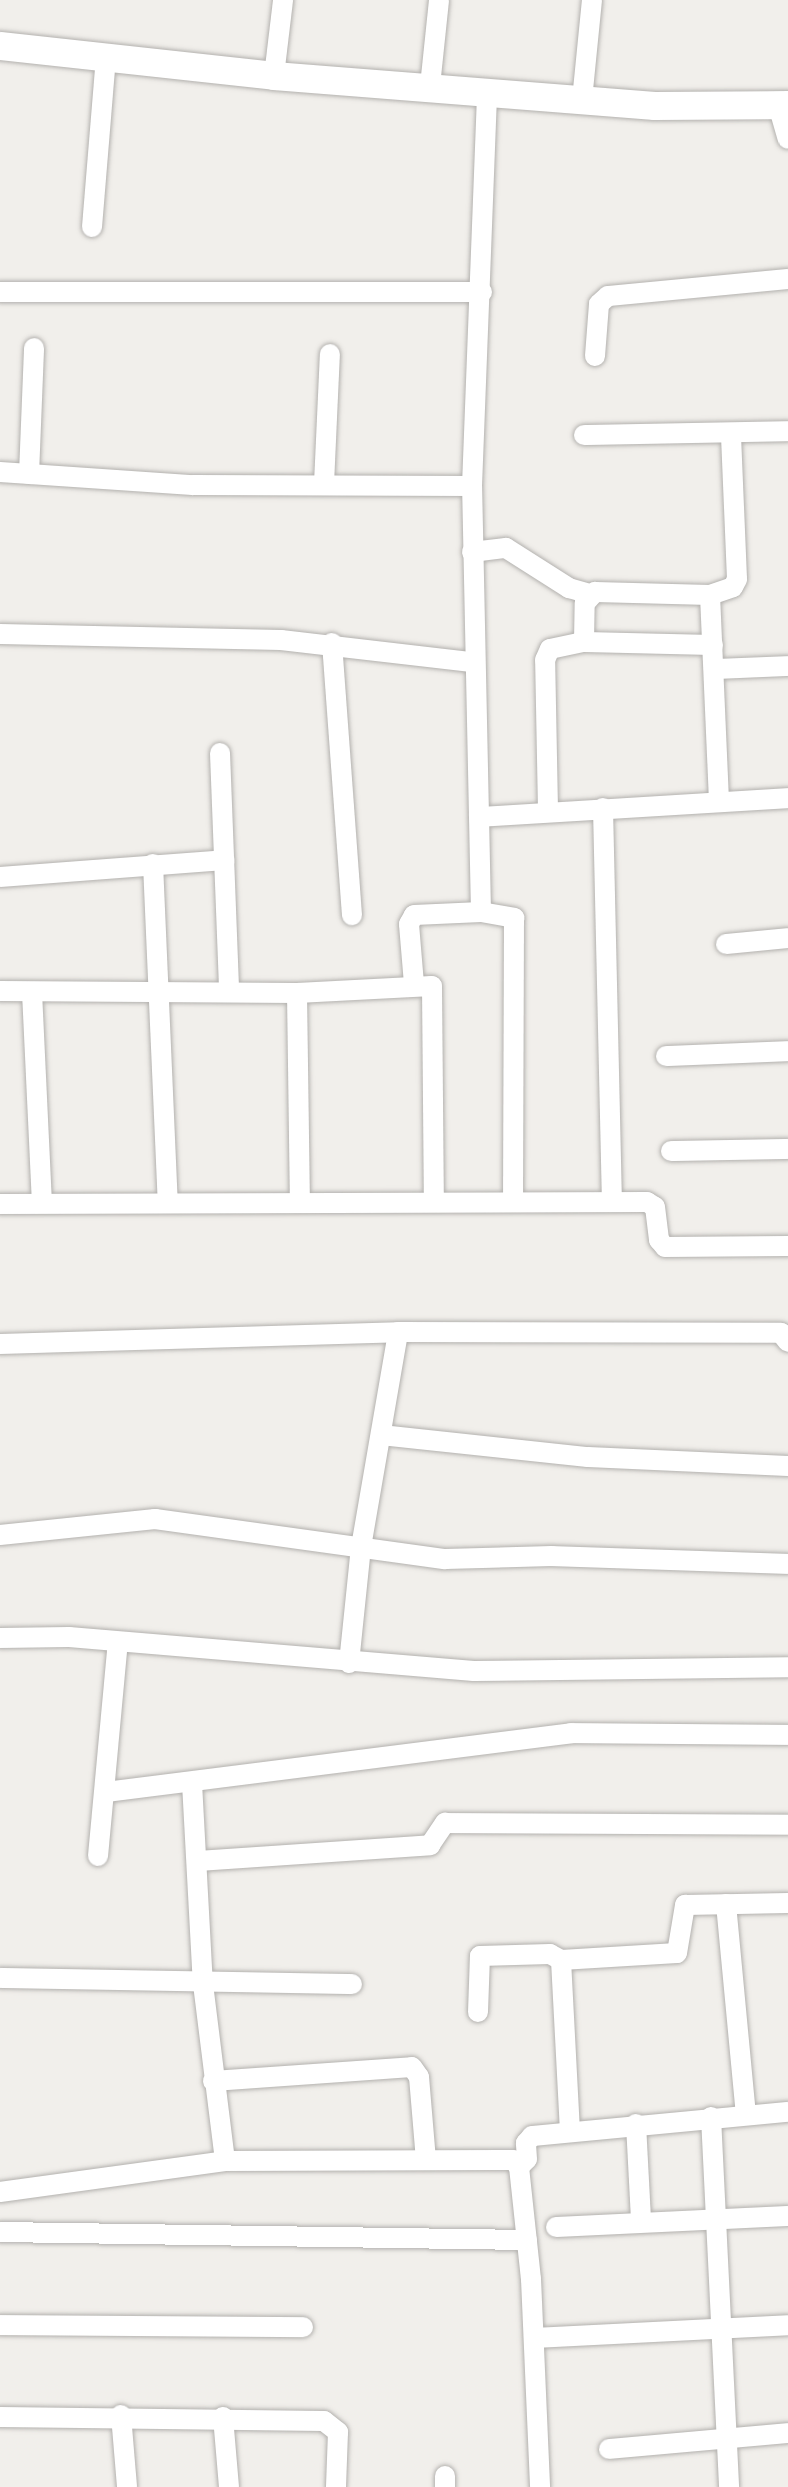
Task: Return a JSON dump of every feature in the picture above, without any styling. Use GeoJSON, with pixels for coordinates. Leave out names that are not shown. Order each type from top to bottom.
{"type":"FeatureCollection","features":[{"type":"Feature","properties":{"kind":"street"},"geometry":{"type":"LineString","coordinates":[[274,76],[283,0]]}},
{"type":"Feature","properties":{"kind":"street"},"geometry":{"type":"LineString","coordinates":[[430,86],[439,0]]}},
{"type":"Feature","properties":{"kind":"street"},"geometry":{"type":"LineString","coordinates":[[582,100],[592,0]]}},
{"type":"Feature","properties":{"kind":"street"},"geometry":{"type":"LineString","coordinates":[[0,46],[106,55],[274,76],[655,106],[785,105],[788,139]]}},
{"type":"Feature","properties":{"kind":"street"},"geometry":{"type":"LineString","coordinates":[[92,227],[106,55]]}},
{"type":"Feature","properties":{"kind":"street"},"geometry":{"type":"LineString","coordinates":[[481,912],[472,662],[472,486],[482,292],[487,92]]}},
{"type":"Feature","properties":{"kind":"street"},"geometry":{"type":"LineString","coordinates":[[595,356],[599,304],[608,296],[788,279]]}},
{"type":"Feature","properties":{"kind":"street"},"geometry":{"type":"LineString","coordinates":[[0,292],[482,292]]}},
{"type":"Feature","properties":{"kind":"street"},"geometry":{"type":"LineString","coordinates":[[29,474],[34,348]]}},
{"type":"Feature","properties":{"kind":"street"},"geometry":{"type":"LineString","coordinates":[[324,484],[330,354]]}},
{"type":"Feature","properties":{"kind":"street"},"geometry":{"type":"LineString","coordinates":[[584,435],[788,431]]}},
{"type":"Feature","properties":{"kind":"street"},"geometry":{"type":"LineString","coordinates":[[472,552],[506,548],[569,588],[590,594],[710,595],[728,591],[737,579],[731,434]]}},
{"type":"Feature","properties":{"kind":"street"},"geometry":{"type":"LineString","coordinates":[[0,472],[193,485],[472,486]]}},
{"type":"Feature","properties":{"kind":"street"},"geometry":{"type":"LineString","coordinates":[[584,642],[590,594]]}},
{"type":"Feature","properties":{"kind":"street"},"geometry":{"type":"LineString","coordinates":[[710,595],[719,801]]}},
{"type":"Feature","properties":{"kind":"street"},"geometry":{"type":"LineString","coordinates":[[0,634],[332,643],[472,662]]}},
{"type":"Feature","properties":{"kind":"street"},"geometry":{"type":"LineString","coordinates":[[332,643],[352,915]]}},
{"type":"Feature","properties":{"kind":"street"},"geometry":{"type":"LineString","coordinates":[[548,810],[545,660],[556,644],[713,645]]}},
{"type":"Feature","properties":{"kind":"street"},"geometry":{"type":"LineString","coordinates":[[714,669],[788,666]]}},
{"type":"Feature","properties":{"kind":"street"},"geometry":{"type":"LineString","coordinates":[[220,753],[229,992]]}},
{"type":"Feature","properties":{"kind":"street"},"geometry":{"type":"LineString","coordinates":[[479,817],[548,810],[788,798]]}},
{"type":"Feature","properties":{"kind":"street"},"geometry":{"type":"LineString","coordinates":[[603,808],[612,1200]]}},
{"type":"Feature","properties":{"kind":"street"},"geometry":{"type":"LineString","coordinates":[[0,877],[224,860]]}},
{"type":"Feature","properties":{"kind":"street"},"geometry":{"type":"LineString","coordinates":[[153,864],[168,1203]]}},
{"type":"Feature","properties":{"kind":"street"},"geometry":{"type":"LineString","coordinates":[[414,984],[411,917],[481,912],[509,914],[515,922],[513,1202]]}},
{"type":"Feature","properties":{"kind":"street"},"geometry":{"type":"LineString","coordinates":[[726,944],[788,938]]}},
{"type":"Feature","properties":{"kind":"street"},"geometry":{"type":"LineString","coordinates":[[0,991],[297,993],[414,984],[432,986],[436,993],[434,1201]]}},
{"type":"Feature","properties":{"kind":"street"},"geometry":{"type":"LineString","coordinates":[[32,992],[42,1203]]}},
{"type":"Feature","properties":{"kind":"street"},"geometry":{"type":"LineString","coordinates":[[297,993],[300,1202]]}},
{"type":"Feature","properties":{"kind":"street"},"geometry":{"type":"LineString","coordinates":[[666,1056],[788,1051]]}},
{"type":"Feature","properties":{"kind":"street"},"geometry":{"type":"LineString","coordinates":[[671,1151],[788,1149]]}},
{"type":"Feature","properties":{"kind":"street"},"geometry":{"type":"LineString","coordinates":[[0,1204],[612,1200],[652,1204],[659,1240],[671,1249],[788,1246]]}},
{"type":"Feature","properties":{"kind":"street"},"geometry":{"type":"LineString","coordinates":[[0,1344],[398,1332],[781,1333],[788,1342]]}},
{"type":"Feature","properties":{"kind":"street"},"geometry":{"type":"LineString","coordinates":[[349,1663],[361,1547],[398,1332]]}},
{"type":"Feature","properties":{"kind":"street"},"geometry":{"type":"LineString","coordinates":[[381,1435],[588,1457],[788,1466]]}},
{"type":"Feature","properties":{"kind":"street"},"geometry":{"type":"LineString","coordinates":[[0,1535],[155,1519],[445,1559],[552,1556],[788,1564]]}},
{"type":"Feature","properties":{"kind":"street"},"geometry":{"type":"LineString","coordinates":[[0,1638],[118,1642],[474,1671],[788,1667]]}},
{"type":"Feature","properties":{"kind":"street"},"geometry":{"type":"LineString","coordinates":[[98,1856],[118,1642]]}},
{"type":"Feature","properties":{"kind":"street"},"geometry":{"type":"LineString","coordinates":[[106,1792],[192,1783],[297,1765],[571,1733],[788,1735]]}},
{"type":"Feature","properties":{"kind":"street"},"geometry":{"type":"LineString","coordinates":[[192,1783],[203,1984],[225,2161]]}},
{"type":"Feature","properties":{"kind":"street"},"geometry":{"type":"LineString","coordinates":[[198,1861],[430,1845],[445,1823],[788,1825]]}},
{"type":"Feature","properties":{"kind":"street"},"geometry":{"type":"LineString","coordinates":[[478,2012],[480,1956],[550,1954],[561,1960],[672,1955],[679,1950],[683,1906],[788,1903]]}},
{"type":"Feature","properties":{"kind":"street"},"geometry":{"type":"LineString","coordinates":[[726,1904],[746,2115]]}},
{"type":"Feature","properties":{"kind":"street"},"geometry":{"type":"LineString","coordinates":[[561,1960],[570,2129]]}},
{"type":"Feature","properties":{"kind":"street"},"geometry":{"type":"LineString","coordinates":[[0,1978],[203,1984],[352,1984]]}},
{"type":"Feature","properties":{"kind":"street"},"geometry":{"type":"LineString","coordinates":[[213,2081],[412,2067],[419,2077],[426,2160]]}},
{"type":"Feature","properties":{"kind":"street"},"geometry":{"type":"LineString","coordinates":[[519,2167],[527,2159],[529,2137],[570,2129],[788,2112]]}},
{"type":"Feature","properties":{"kind":"street"},"geometry":{"type":"LineString","coordinates":[[711,2117],[729,2487]]}},
{"type":"Feature","properties":{"kind":"street"},"geometry":{"type":"LineString","coordinates":[[636,2124],[641,2221]]}},
{"type":"Feature","properties":{"kind":"street"},"geometry":{"type":"LineString","coordinates":[[0,2192],[225,2161],[505,2159],[519,2167]]}},
{"type":"Feature","properties":{"kind":"street"},"geometry":{"type":"LineString","coordinates":[[519,2167],[534,2338],[540,2487]]}},
{"type":"Feature","properties":{"kind":"street"},"geometry":{"type":"LineString","coordinates":[[556,2227],[716,2217],[788,2216]]}},
{"type":"Feature","properties":{"kind":"street"},"geometry":{"type":"LineString","coordinates":[[0,2232],[527,2240]]}},
{"type":"Feature","properties":{"kind":"street"},"geometry":{"type":"LineString","coordinates":[[0,2325],[303,2327]]}},
{"type":"Feature","properties":{"kind":"street"},"geometry":{"type":"LineString","coordinates":[[534,2338],[719,2326],[788,2325]]}},
{"type":"Feature","properties":{"kind":"street"},"geometry":{"type":"LineString","coordinates":[[121,2415],[127,2487]]}},
{"type":"Feature","properties":{"kind":"street"},"geometry":{"type":"LineString","coordinates":[[0,2417],[121,2415],[330,2423],[338,2432],[336,2487]]}},
{"type":"Feature","properties":{"kind":"street"},"geometry":{"type":"LineString","coordinates":[[223,2417],[229,2487]]}},
{"type":"Feature","properties":{"kind":"street"},"geometry":{"type":"LineString","coordinates":[[609,2449],[725,2436],[788,2433]]}}]}
